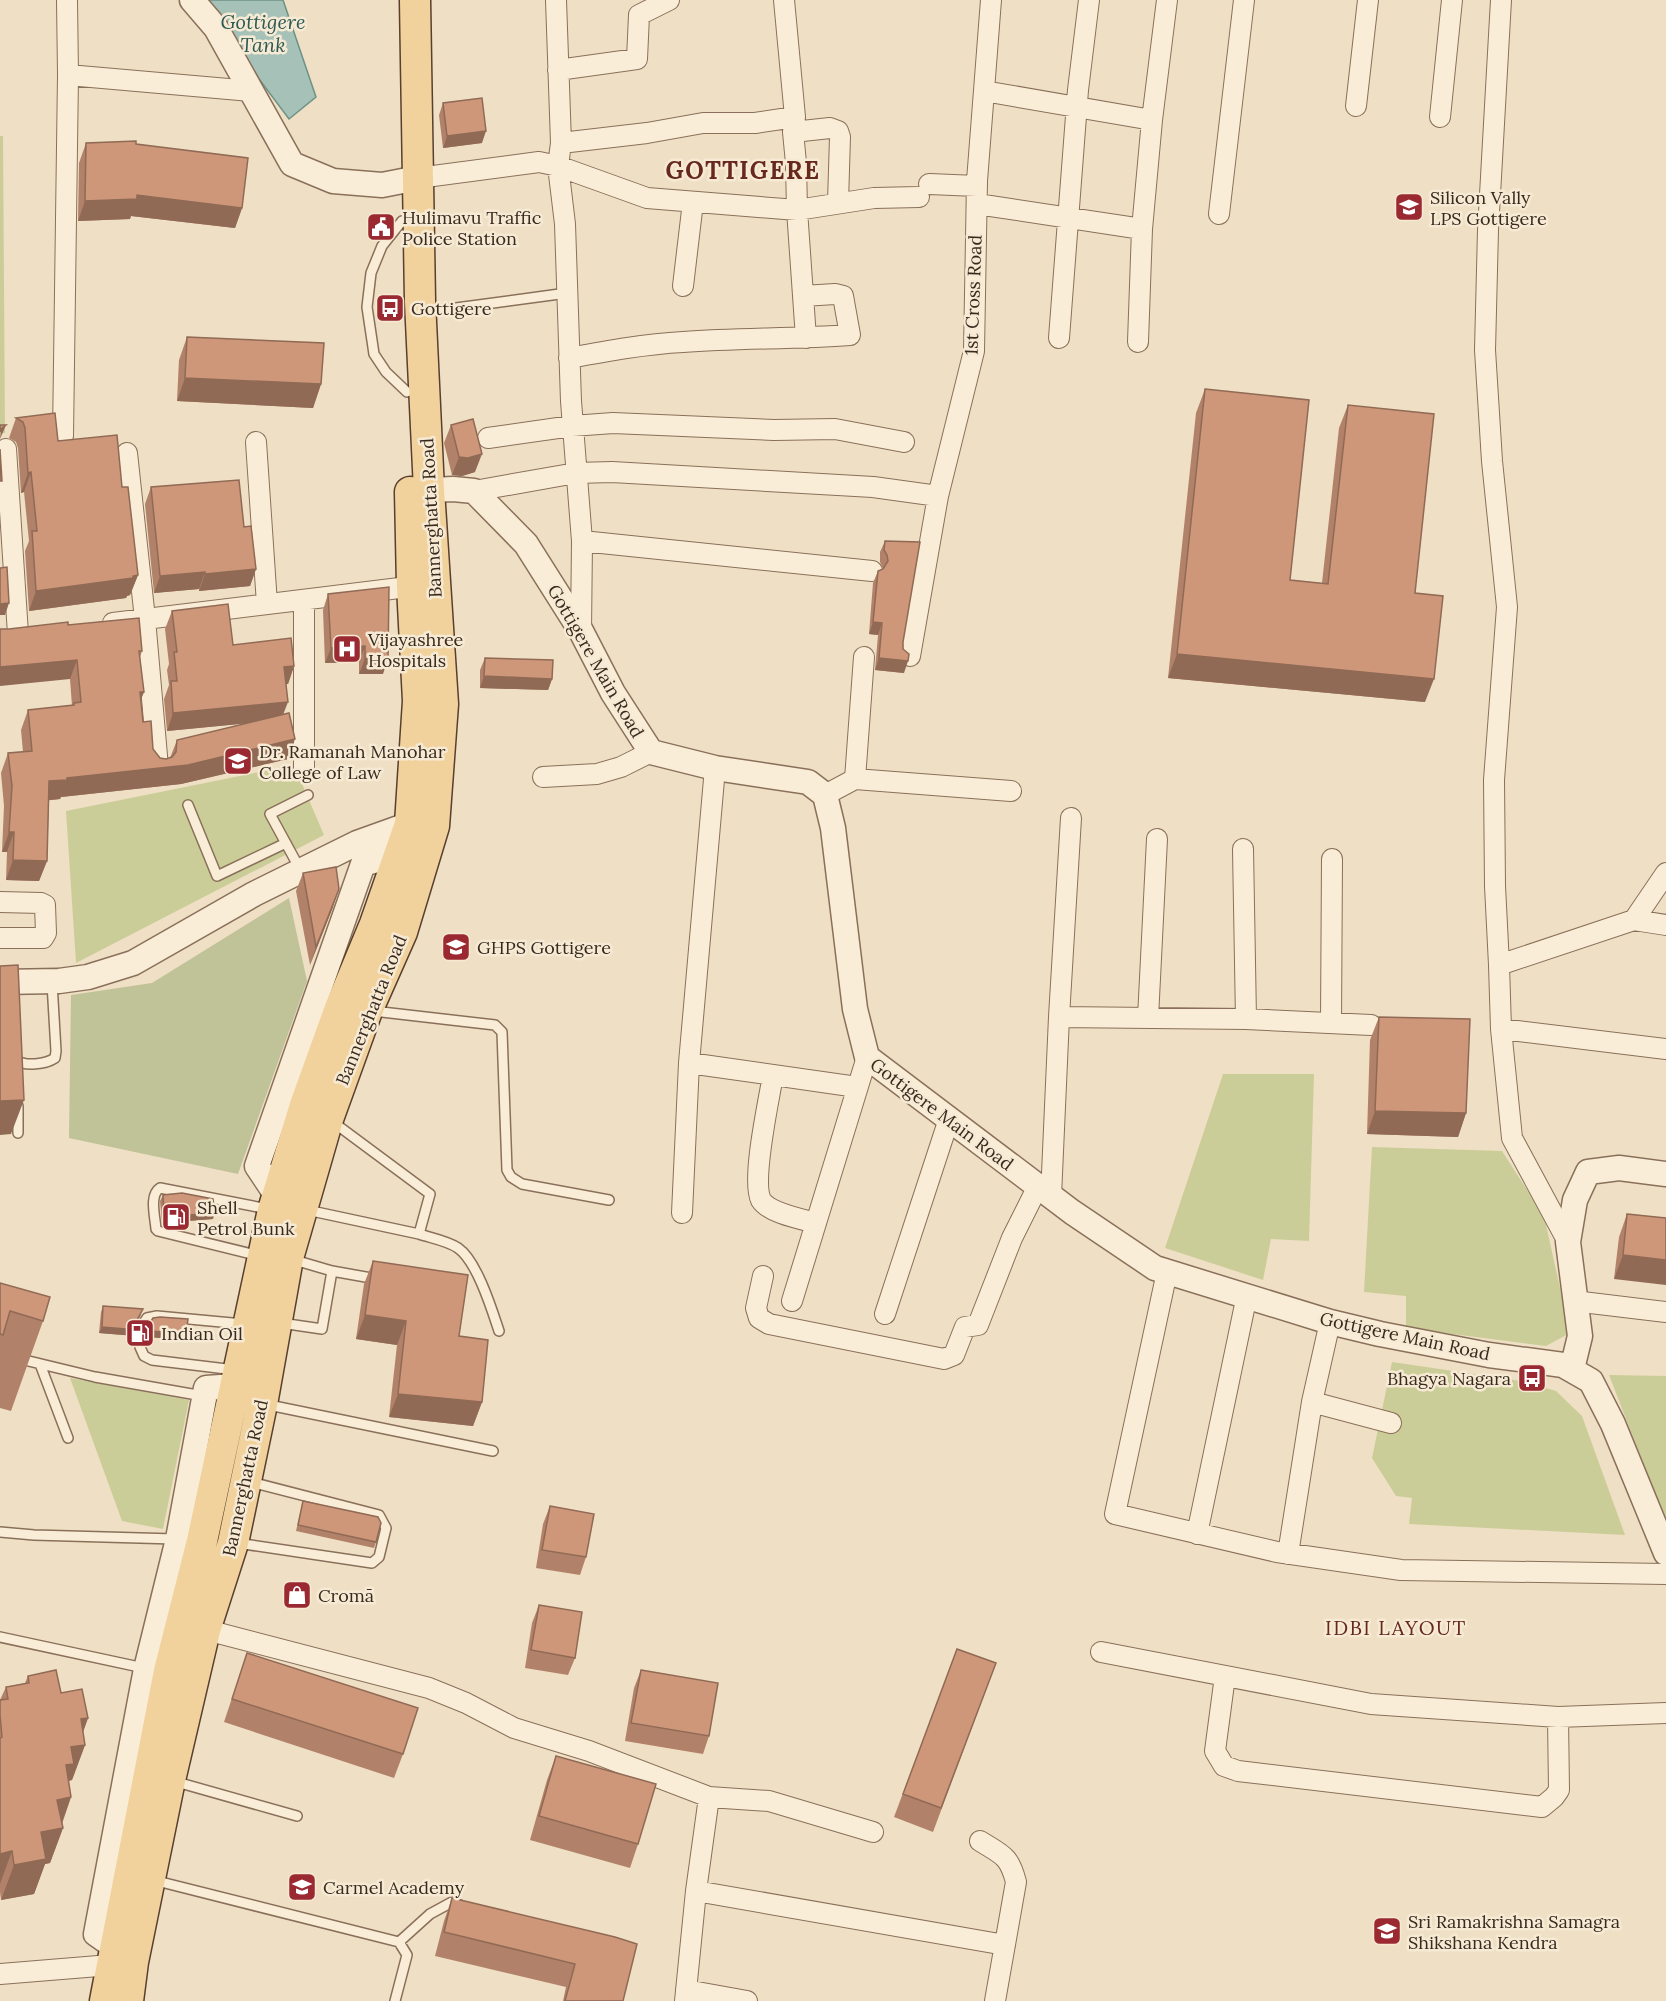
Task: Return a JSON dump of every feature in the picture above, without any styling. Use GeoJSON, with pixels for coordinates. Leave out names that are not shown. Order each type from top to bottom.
{"type":"FeatureCollection","features":[{"type":"Feature","properties":{"kind":"main road","name":"Bannerghatta Road"},"geometry":{"type":"LineString","coordinates":[[128,2001],[121,1959],[151,1879],[170,1780],[194,1627],[233,1543],[262,1404],[262,1323],[284,1205],[328,1119],[368,1011],[402,933],[444,704],[424,585],[420,490],[420,313],[397,0]]}},
{"type":"Feature","properties":{"kind":"main road","name":"Bannerghatta Road"},"geometry":{"type":"LineString","coordinates":[[416,0],[410,180],[402,221],[407,392],[420,490]]}},
{"type":"Feature","properties":{"kind":"main road"},"geometry":{"type":"LineString","coordinates":[[284,1205],[305,1105],[340,1008],[375,924],[399,854],[422,825]]}},
{"type":"Feature","properties":{"kind":"main road"},"geometry":{"type":"LineString","coordinates":[[105,2001],[121,1959],[158,1670],[194,1627],[190,1540],[237,1378],[262,1323]]}},
{"type":"Feature","properties":{"kind":"street"},"geometry":{"type":"LineString","coordinates":[[63,436],[67,0]]}},
{"type":"Feature","properties":{"kind":"street"},"geometry":{"type":"LineString","coordinates":[[192,0],[216,28],[292,164],[333,181],[382,185],[538,162],[558,166],[647,198],[797,210],[924,190],[977,195],[1069,218],[1142,229]]}},
{"type":"Feature","properties":{"kind":"street"},"geometry":{"type":"LineString","coordinates":[[555,0],[561,143],[558,166],[565,224],[572,426],[582,541],[581,631]]}},
{"type":"Feature","properties":{"kind":"street"},"geometry":{"type":"LineString","coordinates":[[558,70],[636,58],[639,15],[669,0]]}},
{"type":"Feature","properties":{"kind":"street"},"geometry":{"type":"LineString","coordinates":[[784,0],[794,124],[797,210],[806,338]]}},
{"type":"Feature","properties":{"kind":"street","name":"1st Cross Road"},"geometry":{"type":"LineString","coordinates":[[910,656],[938,496],[974,351],[977,195],[991,0]]}},
{"type":"Feature","properties":{"kind":"street"},"geometry":{"type":"LineString","coordinates":[[1059,338],[1077,106],[1089,0]]}},
{"type":"Feature","properties":{"kind":"street"},"geometry":{"type":"LineString","coordinates":[[1138,342],[1142,229],[1152,120],[1167,0]]}},
{"type":"Feature","properties":{"kind":"street"},"geometry":{"type":"LineString","coordinates":[[1219,214],[1244,0]]}},
{"type":"Feature","properties":{"kind":"street"},"geometry":{"type":"LineString","coordinates":[[1356,106],[1368,0]]}},
{"type":"Feature","properties":{"kind":"street"},"geometry":{"type":"LineString","coordinates":[[1440,117],[1452,0]]}},
{"type":"Feature","properties":{"kind":"street"},"geometry":{"type":"LineString","coordinates":[[1502,0],[1488,230],[1485,350],[1492,460],[1507,607],[1494,780],[1495,886],[1501,1029],[1512,1138],[1568,1242]]}},
{"type":"Feature","properties":{"kind":"street"},"geometry":{"type":"LineString","coordinates":[[68,75],[251,92]]}},
{"type":"Feature","properties":{"kind":"street"},"geometry":{"type":"LineString","coordinates":[[984,92],[1152,120]]}},
{"type":"Feature","properties":{"kind":"street"},"geometry":{"type":"LineString","coordinates":[[561,143],[647,134],[703,123],[794,124],[830,128],[838,131],[840,137],[838,202]]}},
{"type":"Feature","properties":{"kind":"street"},"geometry":{"type":"LineString","coordinates":[[683,286],[693,202]]}},
{"type":"Feature","properties":{"kind":"street"},"geometry":{"type":"LineString","coordinates":[[569,358],[682,342],[850,335],[846,302],[843,296],[835,294],[803,296]]}},
{"type":"Feature","properties":{"kind":"street"},"geometry":{"type":"LineString","coordinates":[[488,438],[572,426],[613,423],[774,430],[835,429],[904,442]]}},
{"type":"Feature","properties":{"kind":"street"},"geometry":{"type":"LineString","coordinates":[[256,442],[267,604]]}},
{"type":"Feature","properties":{"kind":"street"},"geometry":{"type":"LineString","coordinates":[[6,449],[9,635],[41,632]]}},
{"type":"Feature","properties":{"kind":"street"},"geometry":{"type":"LineString","coordinates":[[127,453],[159,766]]}},
{"type":"Feature","properties":{"kind":"street"},"geometry":{"type":"LineString","coordinates":[[420,490],[474,491],[576,473],[612,472],[873,487],[938,496]]}},
{"type":"Feature","properties":{"kind":"street","name":"Gottigere Main Road"},"geometry":{"type":"LineString","coordinates":[[474,491],[526,544],[581,631],[613,693],[651,752],[715,768],[808,782],[825,795],[832,828],[855,1009],[867,1057],[1045,1191],[1155,1268],[1330,1322],[1380,1334],[1563,1365],[1572,1369],[1591,1381],[1613,1424],[1666,1553]]}},
{"type":"Feature","properties":{"kind":"street"},"geometry":{"type":"LineString","coordinates":[[582,541],[872,571]]}},
{"type":"Feature","properties":{"kind":"street"},"geometry":{"type":"LineString","coordinates":[[99,624],[424,585]]}},
{"type":"Feature","properties":{"kind":"street"},"geometry":{"type":"LineString","coordinates":[[304,600],[304,771]]}},
{"type":"Feature","properties":{"kind":"street"},"geometry":{"type":"LineString","coordinates":[[855,779],[864,657]]}},
{"type":"Feature","properties":{"kind":"street"},"geometry":{"type":"LineString","coordinates":[[543,777],[597,774],[621,767],[651,752]]}},
{"type":"Feature","properties":{"kind":"street"},"geometry":{"type":"LineString","coordinates":[[682,1213],[689,1063],[715,768]]}},
{"type":"Feature","properties":{"kind":"street"},"geometry":{"type":"LineString","coordinates":[[825,795],[855,779],[1011,792]]}},
{"type":"Feature","properties":{"kind":"street"},"geometry":{"type":"LineString","coordinates":[[763,1276],[756,1308],[759,1318],[769,1324],[944,1359],[954,1355],[965,1327],[978,1325],[1012,1238],[1045,1191],[1059,1017],[1071,818]]}},
{"type":"Feature","properties":{"kind":"street"},"geometry":{"type":"LineString","coordinates":[[8,986],[88,977],[133,963],[254,894],[357,843],[422,825]]}},
{"type":"Feature","properties":{"kind":"street"},"geometry":{"type":"LineString","coordinates":[[1148,1018],[1157,839]]}},
{"type":"Feature","properties":{"kind":"street"},"geometry":{"type":"LineString","coordinates":[[1244,849],[1246,1019]]}},
{"type":"Feature","properties":{"kind":"street"},"geometry":{"type":"LineString","coordinates":[[1331,1023],[1332,859]]}},
{"type":"Feature","properties":{"kind":"street"},"geometry":{"type":"LineString","coordinates":[[1634,920],[1666,873]]}},
{"type":"Feature","properties":{"kind":"street"},"geometry":{"type":"LineString","coordinates":[[0,902],[41,903],[46,908],[46,933],[43,938],[0,938]]}},
{"type":"Feature","properties":{"kind":"street"},"geometry":{"type":"LineString","coordinates":[[1499,965],[1634,920],[1666,925]]}},
{"type":"Feature","properties":{"kind":"street"},"geometry":{"type":"LineString","coordinates":[[1059,1017],[1246,1019],[1371,1024]]}},
{"type":"Feature","properties":{"kind":"street"},"geometry":{"type":"LineString","coordinates":[[1501,1029],[1666,1049]]}},
{"type":"Feature","properties":{"kind":"street"},"geometry":{"type":"LineString","coordinates":[[792,1301],[867,1057]]}},
{"type":"Feature","properties":{"kind":"street"},"geometry":{"type":"LineString","coordinates":[[689,1063],[857,1087]]}},
{"type":"Feature","properties":{"kind":"street"},"geometry":{"type":"LineString","coordinates":[[773,1075],[759,1161],[758,1187],[761,1200],[771,1209],[816,1224]]}},
{"type":"Feature","properties":{"kind":"street"},"geometry":{"type":"LineString","coordinates":[[885,1314],[949,1119]]}},
{"type":"Feature","properties":{"kind":"street"},"geometry":{"type":"LineString","coordinates":[[1572,1369],[1580,1336],[1568,1242],[1575,1200],[1588,1172],[1618,1168],[1666,1174]]}},
{"type":"Feature","properties":{"kind":"street"},"geometry":{"type":"LineString","coordinates":[[1167,1272],[1115,1514],[1288,1554],[1401,1570],[1666,1574]]}},
{"type":"Feature","properties":{"kind":"street"},"geometry":{"type":"LineString","coordinates":[[1197,1534],[1247,1295]]}},
{"type":"Feature","properties":{"kind":"street"},"geometry":{"type":"LineString","coordinates":[[1574,1301],[1666,1312]]}},
{"type":"Feature","properties":{"kind":"street"},"geometry":{"type":"LineString","coordinates":[[1288,1554],[1312,1402],[1330,1322]]}},
{"type":"Feature","properties":{"kind":"street"},"geometry":{"type":"LineString","coordinates":[[158,1670],[190,1540],[206,1388],[237,1378]]}},
{"type":"Feature","properties":{"kind":"street"},"geometry":{"type":"LineString","coordinates":[[1312,1402],[1391,1423]]}},
{"type":"Feature","properties":{"kind":"street"},"geometry":{"type":"LineString","coordinates":[[194,1627],[429,1688],[466,1703],[514,1728],[589,1751],[709,1797],[769,1801],[873,1832]]}},
{"type":"Feature","properties":{"kind":"street"},"geometry":{"type":"LineString","coordinates":[[1101,1652],[1371,1704],[1558,1717],[1666,1713]]}},
{"type":"Feature","properties":{"kind":"street"},"geometry":{"type":"LineString","coordinates":[[1225,1676],[1215,1751],[1224,1766],[1238,1771],[1542,1807],[1559,1790],[1558,1717]]}},
{"type":"Feature","properties":{"kind":"street"},"geometry":{"type":"LineString","coordinates":[[709,1797],[685,1996],[747,2001]]}},
{"type":"Feature","properties":{"kind":"street"},"geometry":{"type":"LineString","coordinates":[[980,1841],[1005,1857],[1012,1866],[1016,1882],[995,2001]]}},
{"type":"Feature","properties":{"kind":"street"},"geometry":{"type":"LineString","coordinates":[[696,1892],[1005,1945]]}},
{"type":"Feature","properties":{"kind":"street"},"geometry":{"type":"LineString","coordinates":[[0,1974],[121,1959]]}},
{"type":"Feature","properties":{"kind":"lane"},"geometry":{"type":"LineString","coordinates":[[420,313],[567,293]]}},
{"type":"Feature","properties":{"kind":"lane"},"geometry":{"type":"LineString","coordinates":[[301,870],[270,814],[308,795]]}},
{"type":"Feature","properties":{"kind":"lane"},"geometry":{"type":"LineString","coordinates":[[188,805],[217,876],[286,843]]}},
{"type":"Feature","properties":{"kind":"lane"},"geometry":{"type":"LineString","coordinates":[[16,1060],[20,1063],[48,1063],[55,1058],[52,981]]}},
{"type":"Feature","properties":{"kind":"lane"},"geometry":{"type":"LineString","coordinates":[[368,1011],[495,1025],[502,1032],[507,1170],[511,1177],[522,1184],[609,1200]]}},
{"type":"Feature","properties":{"kind":"lane"},"geometry":{"type":"LineString","coordinates":[[14,1039],[16,1071]]}},
{"type":"Feature","properties":{"kind":"lane"},"geometry":{"type":"LineString","coordinates":[[17,1091],[18,1133]]}},
{"type":"Feature","properties":{"kind":"lane"},"geometry":{"type":"LineString","coordinates":[[328,1119],[430,1194],[419,1233]]}},
{"type":"Feature","properties":{"kind":"lane"},"geometry":{"type":"LineString","coordinates":[[388,1281],[332,1271],[158,1231],[154,1195],[160,1188],[284,1205],[419,1233],[459,1249],[476,1271],[499,1331]]}},
{"type":"Feature","properties":{"kind":"lane"},"geometry":{"type":"LineString","coordinates":[[142,1326],[147,1318],[157,1316],[322,1329],[332,1271]]}},
{"type":"Feature","properties":{"kind":"lane"},"geometry":{"type":"LineString","coordinates":[[140,1347],[144,1356],[152,1360],[237,1378]]}},
{"type":"Feature","properties":{"kind":"lane"},"geometry":{"type":"LineString","coordinates":[[0,1354],[133,1385],[204,1397]]}},
{"type":"Feature","properties":{"kind":"lane"},"geometry":{"type":"LineString","coordinates":[[40,1364],[68,1438]]}},
{"type":"Feature","properties":{"kind":"lane"},"geometry":{"type":"LineString","coordinates":[[262,1404],[493,1451]]}},
{"type":"Feature","properties":{"kind":"lane"},"geometry":{"type":"LineString","coordinates":[[233,1543],[372,1563],[379,1557],[386,1528],[379,1515],[246,1480]]}},
{"type":"Feature","properties":{"kind":"lane"},"geometry":{"type":"LineString","coordinates":[[0,1532],[190,1540]]}},
{"type":"Feature","properties":{"kind":"lane"},"geometry":{"type":"LineString","coordinates":[[0,1637],[158,1670]]}},
{"type":"Feature","properties":{"kind":"lane"},"geometry":{"type":"LineString","coordinates":[[170,1780],[297,1816]]}},
{"type":"Feature","properties":{"kind":"lane"},"geometry":{"type":"LineString","coordinates":[[151,1879],[399,1942],[407,1955],[395,2001]]}},
{"type":"Feature","properties":{"kind":"lane"},"geometry":{"type":"LineString","coordinates":[[399,1942],[430,1914],[452,1902],[473,1909]]}},
{"type":"Feature","properties":{"kind":"green space"},"geometry":{"type":"Polygon","coordinates":[[[0,136],[3,136],[5,433],[0,433],[0,136]]]}},
{"type":"Feature","properties":{"kind":"green space"},"geometry":{"type":"Polygon","coordinates":[[[294,765],[324,835],[76,963],[66,811],[294,765]]]}},
{"type":"Feature","properties":{"kind":"green space"},"geometry":{"type":"Polygon","coordinates":[[[289,898],[307,981],[238,1174],[69,1138],[71,995],[152,983],[289,898]]]}},
{"type":"Feature","properties":{"kind":"green space"},"geometry":{"type":"Polygon","coordinates":[[[1223,1074],[1314,1074],[1309,1241],[1271,1239],[1263,1280],[1165,1248],[1223,1074]]]}},
{"type":"Feature","properties":{"kind":"green space"},"geometry":{"type":"Polygon","coordinates":[[[1372,1147],[1502,1151],[1544,1216],[1570,1333],[1546,1346],[1406,1328],[1406,1296],[1364,1292],[1372,1147]]]}},
{"type":"Feature","properties":{"kind":"green space"},"geometry":{"type":"Polygon","coordinates":[[[1392,1362],[1521,1381],[1556,1391],[1582,1416],[1625,1535],[1409,1524],[1412,1498],[1396,1496],[1372,1458],[1392,1362]]]}},
{"type":"Feature","properties":{"kind":"green space"},"geometry":{"type":"Polygon","coordinates":[[[1609,1375],[1666,1376],[1666,1522],[1609,1375]]]}},
{"type":"Feature","properties":{"kind":"green space"},"geometry":{"type":"Polygon","coordinates":[[[70,1378],[189,1400],[163,1529],[122,1521],[70,1378]]]}},
{"type":"Feature","properties":{"kind":"water","name":"Gottigere Tank"},"geometry":{"type":"Polygon","coordinates":[[[200,0],[283,0],[316,97],[289,119],[200,0]]]}},
{"type":"Feature","properties":{"kind":"building"},"geometry":{"type":"Polygon","coordinates":[[[482,98],[486,131],[447,136],[443,103],[482,98]]]}},
{"type":"Feature","properties":{"kind":"building"},"geometry":{"type":"Polygon","coordinates":[[[136,141],[136,144],[248,158],[242,208],[137,195],[137,199],[85,201],[86,143],[136,141]]]}},
{"type":"Feature","properties":{"kind":"building"},"geometry":{"type":"Polygon","coordinates":[[[187,337],[324,343],[321,384],[185,378],[187,337]]]}},
{"type":"Feature","properties":{"kind":"building"},"geometry":{"type":"Polygon","coordinates":[[[1205,389],[1309,400],[1290,580],[1328,584],[1348,405],[1434,414],[1415,593],[1443,596],[1434,679],[1177,654],[1205,389]]]}},
{"type":"Feature","properties":{"kind":"building"},"geometry":{"type":"Polygon","coordinates":[[[55,413],[58,441],[117,435],[122,487],[128,487],[138,575],[133,578],[36,591],[32,531],[37,531],[31,472],[28,473],[25,428],[23,422],[16,418],[55,413]]]}},
{"type":"Feature","properties":{"kind":"building"},"geometry":{"type":"Polygon","coordinates":[[[473,419],[482,454],[468,458],[459,457],[451,425],[473,419]]]}},
{"type":"Feature","properties":{"kind":"building"},"geometry":{"type":"Polygon","coordinates":[[[0,449],[2,481],[0,481],[0,449]]]}},
{"type":"Feature","properties":{"kind":"building"},"geometry":{"type":"Polygon","coordinates":[[[239,480],[244,527],[251,526],[256,569],[160,576],[151,487],[239,480]]]}},
{"type":"Feature","properties":{"kind":"building"},"geometry":{"type":"Polygon","coordinates":[[[885,541],[920,542],[903,642],[903,649],[909,654],[908,661],[879,658],[882,623],[873,622],[878,571],[883,569],[888,561],[884,550],[885,541]]]}},
{"type":"Feature","properties":{"kind":"building"},"geometry":{"type":"Polygon","coordinates":[[[7,567],[9,603],[0,604],[0,568],[7,567]]]}},
{"type":"Feature","properties":{"kind":"building"},"geometry":{"type":"Polygon","coordinates":[[[389,587],[388,659],[365,659],[365,646],[331,648],[328,594],[389,587]]]}},
{"type":"Feature","properties":{"kind":"building"},"geometry":{"type":"Polygon","coordinates":[[[228,604],[233,645],[291,638],[294,666],[284,667],[288,702],[173,713],[171,681],[177,681],[174,652],[177,652],[172,611],[228,604]]]}},
{"type":"Feature","properties":{"kind":"building"},"geometry":{"type":"Polygon","coordinates":[[[139,618],[142,651],[139,651],[144,692],[140,692],[143,722],[151,721],[153,749],[160,758],[172,757],[176,752],[177,740],[289,713],[295,739],[188,765],[49,781],[47,861],[13,860],[14,832],[9,832],[12,786],[8,753],[32,751],[28,710],[74,705],[74,703],[81,702],[77,660],[0,667],[0,629],[139,618]]]}},
{"type":"Feature","properties":{"kind":"building"},"geometry":{"type":"Polygon","coordinates":[[[485,658],[553,660],[552,679],[484,676],[485,658]]]}},
{"type":"Feature","properties":{"kind":"building"},"geometry":{"type":"Polygon","coordinates":[[[336,867],[339,889],[316,947],[303,873],[336,867]]]}},
{"type":"Feature","properties":{"kind":"building"},"geometry":{"type":"Polygon","coordinates":[[[18,965],[24,1100],[0,1101],[0,966],[18,965]]]}},
{"type":"Feature","properties":{"kind":"building"},"geometry":{"type":"Polygon","coordinates":[[[1379,1017],[1470,1019],[1466,1113],[1375,1111],[1379,1017]]]}},
{"type":"Feature","properties":{"kind":"building"},"geometry":{"type":"Polygon","coordinates":[[[182,1193],[213,1199],[215,1213],[164,1217],[163,1195],[182,1193]]]}},
{"type":"Feature","properties":{"kind":"building"},"geometry":{"type":"Polygon","coordinates":[[[1627,1214],[1666,1218],[1666,1260],[1623,1255],[1627,1214]]]}},
{"type":"Feature","properties":{"kind":"building"},"geometry":{"type":"Polygon","coordinates":[[[373,1261],[468,1275],[459,1336],[488,1340],[482,1402],[398,1394],[406,1321],[365,1315],[373,1261]]]}},
{"type":"Feature","properties":{"kind":"building"},"geometry":{"type":"Polygon","coordinates":[[[0,1283],[50,1297],[43,1321],[10,1311],[3,1335],[0,1334],[0,1283]]]}},
{"type":"Feature","properties":{"kind":"building"},"geometry":{"type":"Polygon","coordinates":[[[103,1306],[143,1309],[137,1320],[143,1327],[148,1326],[153,1318],[188,1319],[186,1334],[102,1327],[103,1306]]]}},
{"type":"Feature","properties":{"kind":"building"},"geometry":{"type":"Polygon","coordinates":[[[303,1501],[378,1517],[381,1523],[376,1542],[298,1525],[303,1501]]]}},
{"type":"Feature","properties":{"kind":"building"},"geometry":{"type":"Polygon","coordinates":[[[550,1506],[594,1514],[586,1557],[542,1550],[550,1506]]]}},
{"type":"Feature","properties":{"kind":"building"},"geometry":{"type":"Polygon","coordinates":[[[539,1605],[582,1612],[575,1658],[531,1650],[539,1605]]]}},
{"type":"Feature","properties":{"kind":"building"},"geometry":{"type":"Polygon","coordinates":[[[957,1649],[996,1663],[941,1808],[903,1794],[957,1649]]]}},
{"type":"Feature","properties":{"kind":"building"},"geometry":{"type":"Polygon","coordinates":[[[247,1653],[418,1708],[403,1754],[232,1699],[247,1653]]]}},
{"type":"Feature","properties":{"kind":"building"},"geometry":{"type":"Polygon","coordinates":[[[56,1670],[61,1693],[82,1689],[88,1718],[81,1719],[85,1745],[71,1747],[74,1764],[66,1765],[71,1797],[57,1800],[63,1828],[41,1832],[46,1859],[14,1865],[12,1851],[0,1854],[0,1738],[2,1737],[0,1700],[8,1699],[6,1687],[29,1683],[28,1676],[56,1670]]]}},
{"type":"Feature","properties":{"kind":"building"},"geometry":{"type":"Polygon","coordinates":[[[641,1670],[718,1683],[709,1736],[631,1723],[641,1670]]]}},
{"type":"Feature","properties":{"kind":"building"},"geometry":{"type":"Polygon","coordinates":[[[556,1756],[656,1784],[638,1844],[539,1816],[556,1756]]]}},
{"type":"Feature","properties":{"kind":"building"},"geometry":{"type":"Polygon","coordinates":[[[452,1898],[637,1944],[623,2001],[565,2001],[575,1964],[444,1932],[452,1898]]]}},
{"type":"Feature","properties":{"kind":"place","name":"Silicon Vally LPS Gottigere"},"geometry":{"type":"Point","coordinates":[1409,207]}},
{"type":"Feature","properties":{"kind":"place","name":"Hulimavu Traffic Police Station"},"geometry":{"type":"Point","coordinates":[381,227]}},
{"type":"Feature","properties":{"kind":"place","name":"Gottigere"},"geometry":{"type":"Point","coordinates":[390,308]}},
{"type":"Feature","properties":{"kind":"place","name":"Vijayashree Hospitals"},"geometry":{"type":"Point","coordinates":[347,649]}},
{"type":"Feature","properties":{"kind":"place","name":"Dr. Ramanah Manohar College of Law"},"geometry":{"type":"Point","coordinates":[238,761]}},
{"type":"Feature","properties":{"kind":"place","name":"GHPS Gottigere"},"geometry":{"type":"Point","coordinates":[456,947]}},
{"type":"Feature","properties":{"kind":"place","name":"Shell Petrol Bunk"},"geometry":{"type":"Point","coordinates":[176,1217]}},
{"type":"Feature","properties":{"kind":"place","name":"Indian Oil"},"geometry":{"type":"Point","coordinates":[140,1333]}},
{"type":"Feature","properties":{"kind":"place","name":"Bhagya Nagara"},"geometry":{"type":"Point","coordinates":[1532,1378]}},
{"type":"Feature","properties":{"kind":"place","name":"Cromā"},"geometry":{"type":"Point","coordinates":[297,1595]}},
{"type":"Feature","properties":{"kind":"place","name":"Carmel Academy"},"geometry":{"type":"Point","coordinates":[302,1887]}},
{"type":"Feature","properties":{"kind":"place","name":"Sri Ramakrishna Samagra Shikshana Kendra"},"geometry":{"type":"Point","coordinates":[1387,1931]}},
{"type":"Feature","properties":{"kind":"district","name":"GOTTIGERE"},"geometry":{"type":"Point","coordinates":[743,170]}},
{"type":"Feature","properties":{"kind":"district","name":"IDBI LAYOUT"},"geometry":{"type":"Point","coordinates":[1396,1627]}}]}
